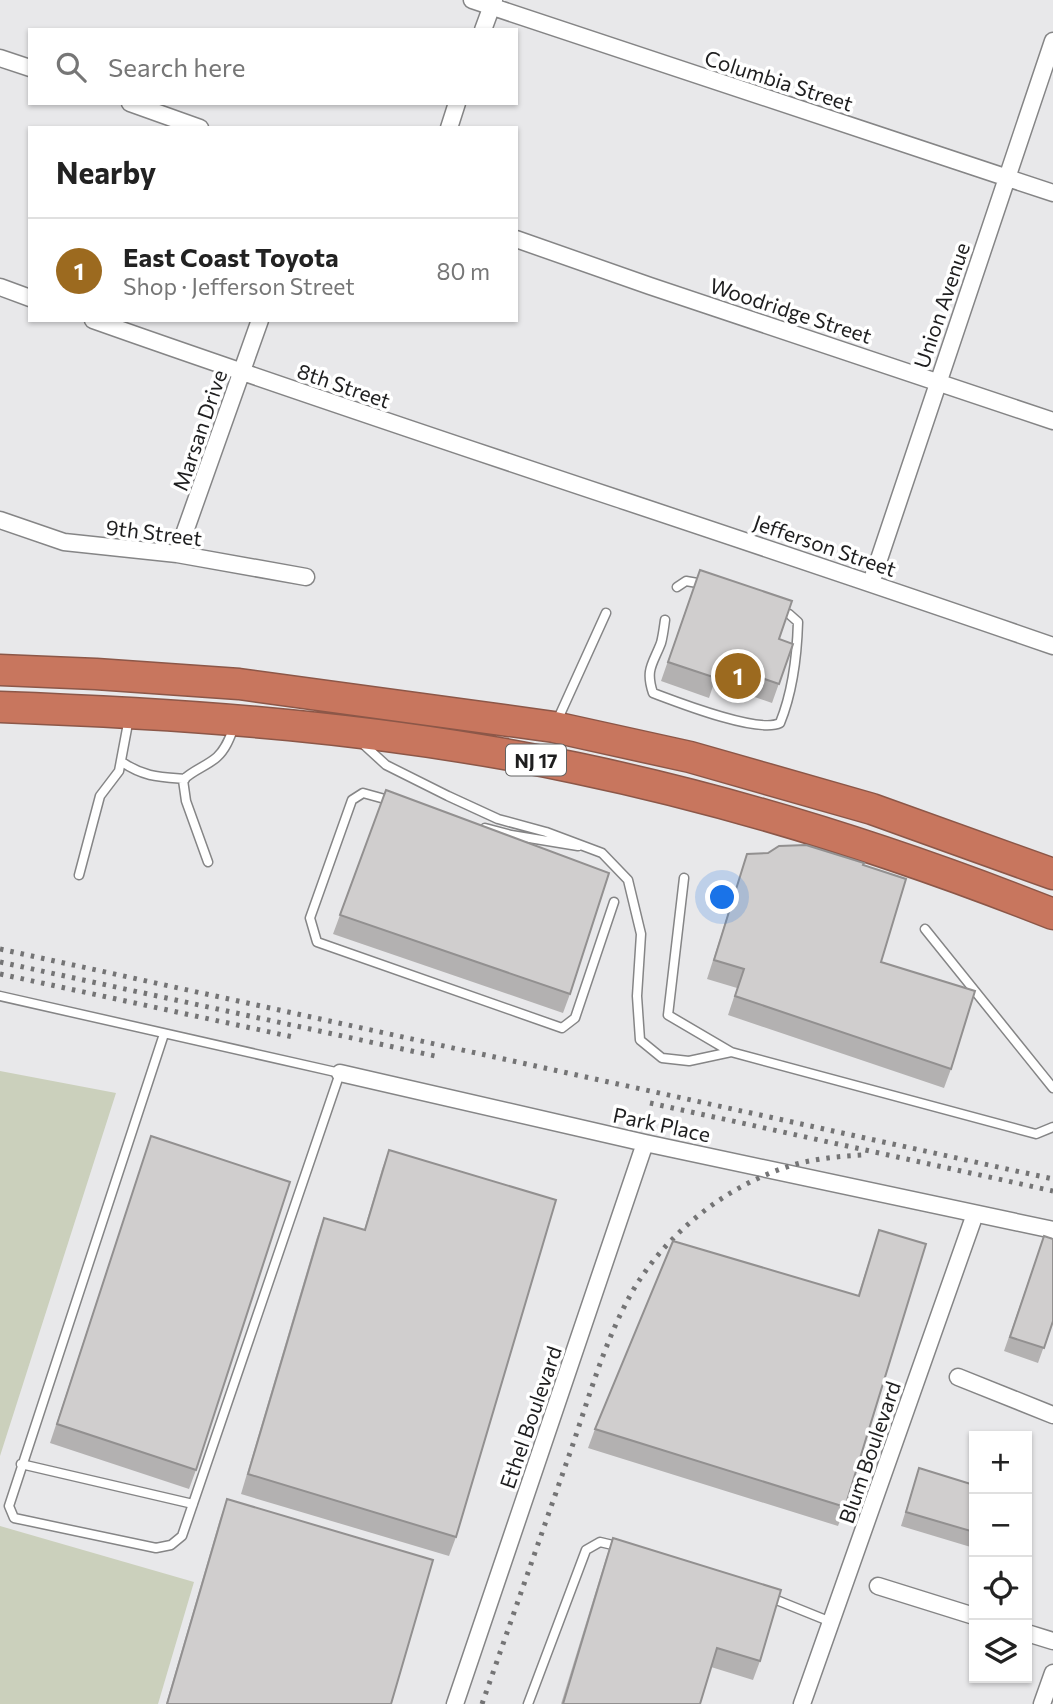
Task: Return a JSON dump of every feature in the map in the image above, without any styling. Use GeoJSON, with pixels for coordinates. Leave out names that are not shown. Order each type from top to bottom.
{"type":"FeatureCollection","features":[{"type":"Feature","properties":{"kind":"highway","name":"NJ 17"},"geometry":{"type":"LineString","coordinates":[[0,670],[239,684],[554,727],[690,757],[872,809],[1053,874]]}},
{"type":"Feature","properties":{"kind":"highway","name":"NJ 17"},"geometry":{"type":"LineString","coordinates":[[0,707],[130,712],[352,733],[491,752],[576,768],[679,791],[923,865],[1053,914]]}},
{"type":"Feature","properties":{"kind":"highway"},"geometry":{"type":"LineString","coordinates":[[872,809],[1053,859]]}},
{"type":"Feature","properties":{"kind":"street","name":"Columbia Street"},"geometry":{"type":"LineString","coordinates":[[472,0],[493,3],[1053,193]]}},
{"type":"Feature","properties":{"kind":"street"},"geometry":{"type":"LineString","coordinates":[[484,28],[493,3]]}},
{"type":"Feature","properties":{"kind":"street","name":"Union Avenue"},"geometry":{"type":"LineString","coordinates":[[871,583],[1053,41]]}},
{"type":"Feature","properties":{"kind":"street"},"geometry":{"type":"LineString","coordinates":[[0,58],[28,67]]}},
{"type":"Feature","properties":{"kind":"street"},"geometry":{"type":"LineString","coordinates":[[136,105],[194,126]]}},
{"type":"Feature","properties":{"kind":"street"},"geometry":{"type":"LineString","coordinates":[[450,126],[456,105]]}},
{"type":"Feature","properties":{"kind":"street","name":"Woodridge Street"},"geometry":{"type":"LineString","coordinates":[[518,240],[1053,421]]}},
{"type":"Feature","properties":{"kind":"street"},"geometry":{"type":"LineString","coordinates":[[0,287],[28,297]]}},
{"type":"Feature","properties":{"kind":"street","name":"8th Street"},"geometry":{"type":"LineString","coordinates":[[99,322],[241,373],[583,486]]}},
{"type":"Feature","properties":{"kind":"street","name":"Marsan Drive"},"geometry":{"type":"LineString","coordinates":[[177,554],[259,322]]}},
{"type":"Feature","properties":{"kind":"street","name":"Jefferson Street"},"geometry":{"type":"LineString","coordinates":[[583,486],[1053,646]]}},
{"type":"Feature","properties":{"kind":"street","name":"9th Street"},"geometry":{"type":"LineString","coordinates":[[0,520],[64,542],[177,554],[306,578]]}},
{"type":"Feature","properties":{"kind":"street","name":"Park Place"},"geometry":{"type":"LineString","coordinates":[[340,1073],[645,1143],[1053,1230]]}},
{"type":"Feature","properties":{"kind":"street","name":"Ethel Boulevard"},"geometry":{"type":"LineString","coordinates":[[455,1704],[645,1143]]}},
{"type":"Feature","properties":{"kind":"street","name":"Blum Boulevard"},"geometry":{"type":"LineString","coordinates":[[802,1704],[975,1214]]}},
{"type":"Feature","properties":{"kind":"street"},"geometry":{"type":"LineString","coordinates":[[958,1377],[1053,1415]]}},
{"type":"Feature","properties":{"kind":"street"},"geometry":{"type":"LineString","coordinates":[[878,1586],[969,1614]]}},
{"type":"Feature","properties":{"kind":"street"},"geometry":{"type":"LineString","coordinates":[[1032,1635],[1053,1641]]}},
{"type":"Feature","properties":{"kind":"street"},"geometry":{"type":"LineString","coordinates":[[1042,1704],[1053,1673]]}},
{"type":"Feature","properties":{"kind":"lane"},"geometry":{"type":"LineString","coordinates":[[677,587],[686,581],[713,588]]}},
{"type":"Feature","properties":{"kind":"lane"},"geometry":{"type":"LineString","coordinates":[[665,620],[661,642],[652,660],[648,678],[653,693],[745,723],[774,726],[779,723],[787,706],[796,662],[798,622],[789,614],[766,607]]}},
{"type":"Feature","properties":{"kind":"lane"},"geometry":{"type":"LineString","coordinates":[[554,727],[606,613]]}},
{"type":"Feature","properties":{"kind":"lane"},"geometry":{"type":"LineString","coordinates":[[79,875],[100,796],[119,771],[122,762],[130,712]]}},
{"type":"Feature","properties":{"kind":"lane"},"geometry":{"type":"LineString","coordinates":[[208,862],[183,788],[190,773],[216,759],[224,749],[237,721]]}},
{"type":"Feature","properties":{"kind":"lane"},"geometry":{"type":"LineString","coordinates":[[352,733],[386,765],[498,819],[546,832],[578,846]]}},
{"type":"Feature","properties":{"kind":"lane"},"geometry":{"type":"LineString","coordinates":[[122,762],[136,772],[148,776],[185,779]]}},
{"type":"Feature","properties":{"kind":"lane"},"geometry":{"type":"LineString","coordinates":[[399,803],[363,793],[352,800],[310,918],[317,942],[562,1028],[575,1018],[614,902]]}},
{"type":"Feature","properties":{"kind":"lane"},"geometry":{"type":"LineString","coordinates":[[473,824],[511,835],[578,846],[602,853],[628,880],[641,934],[637,996],[640,1040],[662,1058],[689,1061],[731,1052]]}},
{"type":"Feature","properties":{"kind":"lane"},"geometry":{"type":"LineString","coordinates":[[684,878],[668,1015],[731,1052],[1036,1134],[1053,1127]]}},
{"type":"Feature","properties":{"kind":"lane"},"geometry":{"type":"LineString","coordinates":[[925,929],[1053,1088]]}},
{"type":"Feature","properties":{"kind":"lane"},"geometry":{"type":"LineString","coordinates":[[0,996],[340,1073],[182,1536],[172,1545],[156,1548],[14,1518],[9,1506],[164,1034]]}},
{"type":"Feature","properties":{"kind":"lane"},"geometry":{"type":"LineString","coordinates":[[22,1464],[193,1504]]}},
{"type":"Feature","properties":{"kind":"lane"},"geometry":{"type":"LineString","coordinates":[[528,1704],[586,1550],[600,1542],[631,1550]]}},
{"type":"Feature","properties":{"kind":"lane"},"geometry":{"type":"LineString","coordinates":[[763,1595],[831,1622]]}},
{"type":"Feature","properties":{"kind":"green space"},"geometry":{"type":"Polygon","coordinates":[[[0,1071],[116,1093],[0,1456],[0,1071]]]}},
{"type":"Feature","properties":{"kind":"green space"},"geometry":{"type":"Polygon","coordinates":[[[0,1526],[194,1582],[158,1704],[0,1704],[0,1526]]]}},
{"type":"Feature","properties":{"kind":"building"},"geometry":{"type":"Polygon","coordinates":[[[700,570],[792,601],[779,639],[793,644],[779,684],[721,664],[716,678],[668,662],[700,570]]]}},
{"type":"Feature","properties":{"kind":"building"},"geometry":{"type":"Polygon","coordinates":[[[386,790],[609,873],[570,994],[340,915],[386,790]]]}},
{"type":"Feature","properties":{"kind":"building"},"geometry":{"type":"Polygon","coordinates":[[[806,845],[906,879],[881,962],[975,991],[951,1069],[735,996],[744,969],[714,960],[747,854],[768,853],[779,846],[806,845]]]}},
{"type":"Feature","properties":{"kind":"building"},"geometry":{"type":"Polygon","coordinates":[[[151,1136],[290,1182],[196,1470],[57,1424],[151,1136]]]}},
{"type":"Feature","properties":{"kind":"building"},"geometry":{"type":"Polygon","coordinates":[[[389,1150],[556,1200],[456,1537],[248,1474],[324,1218],[365,1230],[389,1150]]]}},
{"type":"Feature","properties":{"kind":"building"},"geometry":{"type":"Polygon","coordinates":[[[879,1230],[926,1244],[845,1507],[595,1429],[673,1241],[859,1296],[879,1230]]]}},
{"type":"Feature","properties":{"kind":"building"},"geometry":{"type":"Polygon","coordinates":[[[1044,1236],[1053,1239],[1053,1321],[1044,1348],[1010,1337],[1044,1236]]]}},
{"type":"Feature","properties":{"kind":"building"},"geometry":{"type":"Polygon","coordinates":[[[919,1468],[969,1483],[969,1531],[906,1512],[919,1468]]]}},
{"type":"Feature","properties":{"kind":"building"},"geometry":{"type":"Polygon","coordinates":[[[227,1499],[433,1560],[391,1704],[167,1704],[227,1499]]]}},
{"type":"Feature","properties":{"kind":"building"},"geometry":{"type":"Polygon","coordinates":[[[613,1538],[781,1590],[760,1661],[717,1648],[700,1704],[563,1704],[613,1538]]]}},
{"type":"Feature","properties":{"kind":"railway"},"geometry":{"type":"LineString","coordinates":[[0,949],[1053,1179]]}},
{"type":"Feature","properties":{"kind":"railway"},"geometry":{"type":"LineString","coordinates":[[0,962],[435,1056]]}},
{"type":"Feature","properties":{"kind":"railway"},"geometry":{"type":"LineString","coordinates":[[0,974],[293,1037]]}},
{"type":"Feature","properties":{"kind":"railway"},"geometry":{"type":"LineString","coordinates":[[650,1103],[1053,1191]]}},
{"type":"Feature","properties":{"kind":"railway"},"geometry":{"type":"LineString","coordinates":[[482,1704],[605,1351],[624,1308],[650,1265],[685,1227],[706,1210],[751,1182],[800,1163],[863,1155]]}},
{"type":"Feature","properties":{"kind":"place","name":"East Coast Toyota"},"geometry":{"type":"Point","coordinates":[738,676]}}]}
